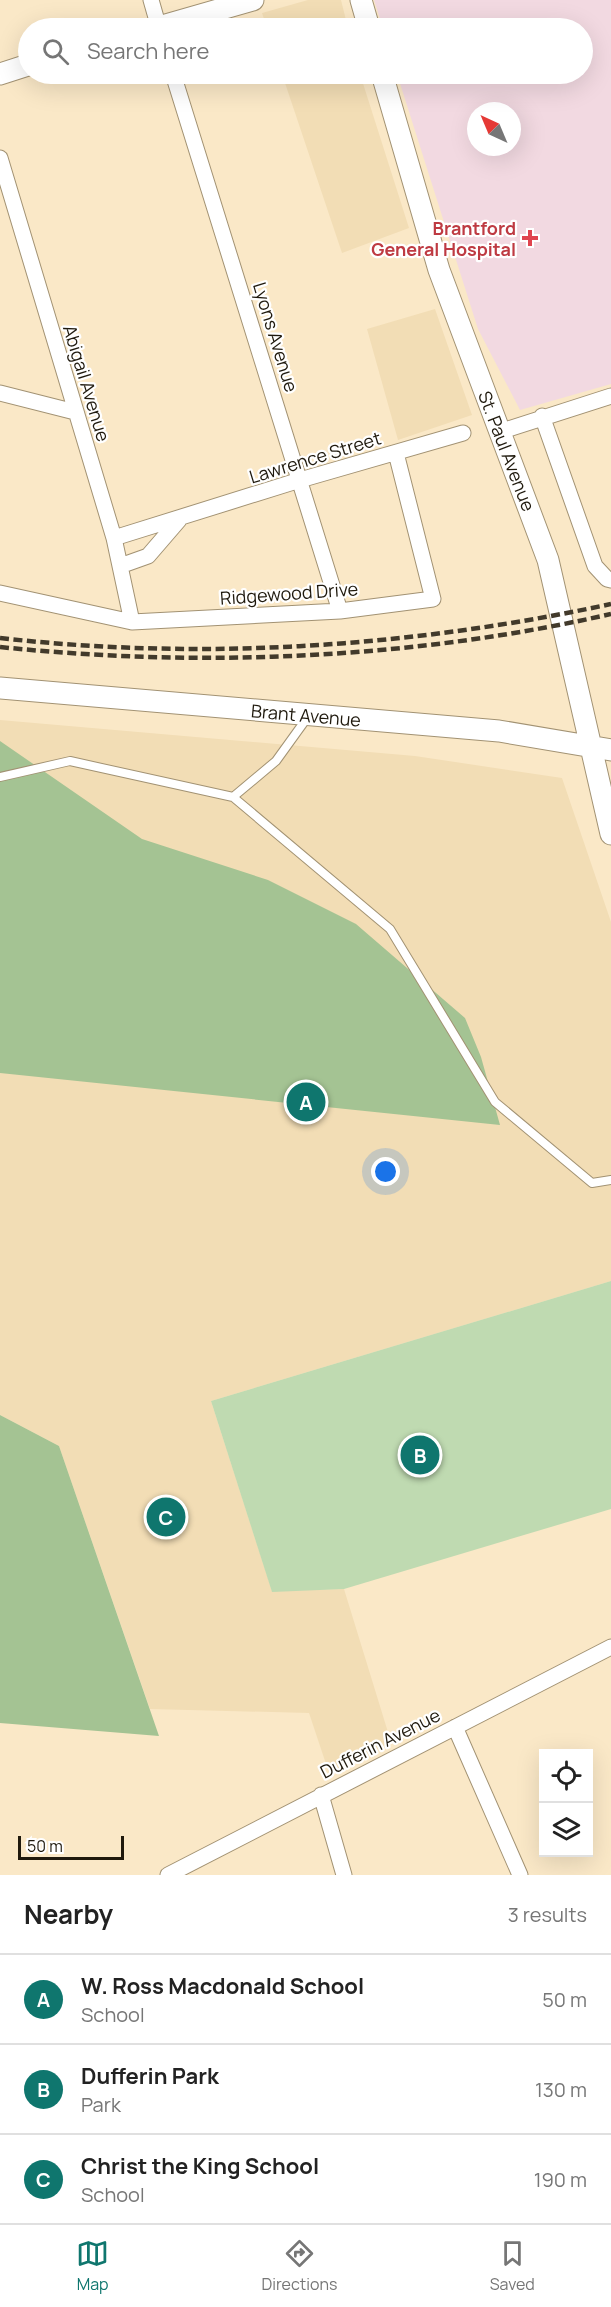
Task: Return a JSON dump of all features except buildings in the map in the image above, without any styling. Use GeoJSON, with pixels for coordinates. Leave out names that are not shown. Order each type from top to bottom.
{"type":"FeatureCollection","features":[{"type":"Feature","properties":{"kind":"main road"},"geometry":{"type":"LineString","coordinates":[[192,18],[252,0]]}},
{"type":"Feature","properties":{"kind":"main road"},"geometry":{"type":"LineString","coordinates":[[361,0],[366,18]]}},
{"type":"Feature","properties":{"kind":"main road"},"geometry":{"type":"LineString","coordinates":[[0,74],[18,69]]}},
{"type":"Feature","properties":{"kind":"main road","name":"St. Paul Avenue"},"geometry":{"type":"LineString","coordinates":[[385,84],[439,270],[548,560],[611,834]]}},
{"type":"Feature","properties":{"kind":"main road","name":"Brant Avenue"},"geometry":{"type":"LineString","coordinates":[[0,688],[499,731],[611,750]]}},
{"type":"Feature","properties":{"kind":"street"},"geometry":{"type":"LineString","coordinates":[[151,0],[156,18]]}},
{"type":"Feature","properties":{"kind":"street","name":"Lyons Avenue"},"geometry":{"type":"LineString","coordinates":[[176,84],[340,611]]}},
{"type":"Feature","properties":{"kind":"street","name":"Abigail Avenue"},"geometry":{"type":"LineString","coordinates":[[0,158],[114,538],[132,622]]}},
{"type":"Feature","properties":{"kind":"street"},"geometry":{"type":"LineString","coordinates":[[0,393],[75,412]]}},
{"type":"Feature","properties":{"kind":"street"},"geometry":{"type":"LineString","coordinates":[[500,432],[542,416],[611,396]]}},
{"type":"Feature","properties":{"kind":"street"},"geometry":{"type":"LineString","coordinates":[[542,416],[595,566],[609,580]]}},
{"type":"Feature","properties":{"kind":"street","name":"Lawrence Street"},"geometry":{"type":"LineString","coordinates":[[114,538],[179,520],[300,480],[463,433]]}},
{"type":"Feature","properties":{"kind":"street","name":"Ridgewood Drive"},"geometry":{"type":"LineString","coordinates":[[0,593],[132,622],[340,611],[433,599],[396,453]]}},
{"type":"Feature","properties":{"kind":"street"},"geometry":{"type":"LineString","coordinates":[[120,566],[148,556],[179,520]]}},
{"type":"Feature","properties":{"kind":"street","name":"Dufferin Avenue"},"geometry":{"type":"LineString","coordinates":[[168,1875],[611,1647]]}},
{"type":"Feature","properties":{"kind":"street"},"geometry":{"type":"LineString","coordinates":[[455,1727],[520,1875]]}},
{"type":"Feature","properties":{"kind":"street"},"geometry":{"type":"LineString","coordinates":[[321,1795],[344,1875]]}},
{"type":"Feature","properties":{"kind":"lane"},"geometry":{"type":"LineString","coordinates":[[233,797],[276,761],[310,715]]}},
{"type":"Feature","properties":{"kind":"lane"},"geometry":{"type":"LineString","coordinates":[[0,777],[70,761],[233,797],[390,929],[495,1102],[592,1183],[611,1180]]}},
{"type":"Feature","properties":{"kind":"shaded area"},"geometry":{"type":"Polygon","coordinates":[[[308,0],[341,0],[346,18],[264,18],[262,13],[308,0]]]}},
{"type":"Feature","properties":{"kind":"shaded area","name":"Brantford General Hospital"},"geometry":{"type":"Polygon","coordinates":[[[374,0],[611,0],[611,384],[520,410],[478,329],[400,84],[593,84],[593,18],[380,18],[374,0]]]}},
{"type":"Feature","properties":{"kind":"shaded area"},"geometry":{"type":"Polygon","coordinates":[[[285,84],[363,84],[409,228],[342,253],[285,84]]]}},
{"type":"Feature","properties":{"kind":"shaded area"},"geometry":{"type":"Polygon","coordinates":[[[435,309],[472,415],[398,440],[367,329],[435,309]]]}},
{"type":"Feature","properties":{"kind":"shaded area"},"geometry":{"type":"Polygon","coordinates":[[[0,720],[415,756],[562,778],[611,922],[611,1281],[211,1401],[272,1591],[344,1589],[391,1742],[329,1773],[309,1713],[150,1709],[59,1446],[0,1415],[0,720]]]}},
{"type":"Feature","properties":{"kind":"green space"},"geometry":{"type":"Polygon","coordinates":[[[0,741],[142,839],[268,880],[356,924],[465,1018],[481,1057],[500,1125],[0,1073],[0,741]]]}},
{"type":"Feature","properties":{"kind":"green space"},"geometry":{"type":"Polygon","coordinates":[[[611,1281],[611,1509],[344,1589],[272,1592],[211,1401],[611,1281]]]}},
{"type":"Feature","properties":{"kind":"green space"},"geometry":{"type":"Polygon","coordinates":[[[0,1415],[59,1446],[159,1736],[0,1723],[0,1415]]]}},
{"type":"Feature","properties":{"kind":"railway"},"geometry":{"type":"LineString","coordinates":[[0,638],[77,645],[153,648],[230,649],[307,646],[460,631],[611,604]]}},
{"type":"Feature","properties":{"kind":"railway"},"geometry":{"type":"LineString","coordinates":[[0,647],[153,657],[230,658],[307,655],[384,650],[460,641],[611,614]]}},
{"type":"Feature","properties":{"kind":"place","name":"Brantford General Hospital"},"geometry":{"type":"Point","coordinates":[530,238]}},
{"type":"Feature","properties":{"kind":"place","name":"W. Ross Macdonald School"},"geometry":{"type":"Point","coordinates":[306,1102]}},
{"type":"Feature","properties":{"kind":"place","name":"Dufferin Park"},"geometry":{"type":"Point","coordinates":[420,1455]}},
{"type":"Feature","properties":{"kind":"place","name":"Christ the King School"},"geometry":{"type":"Point","coordinates":[166,1517]}}]}
